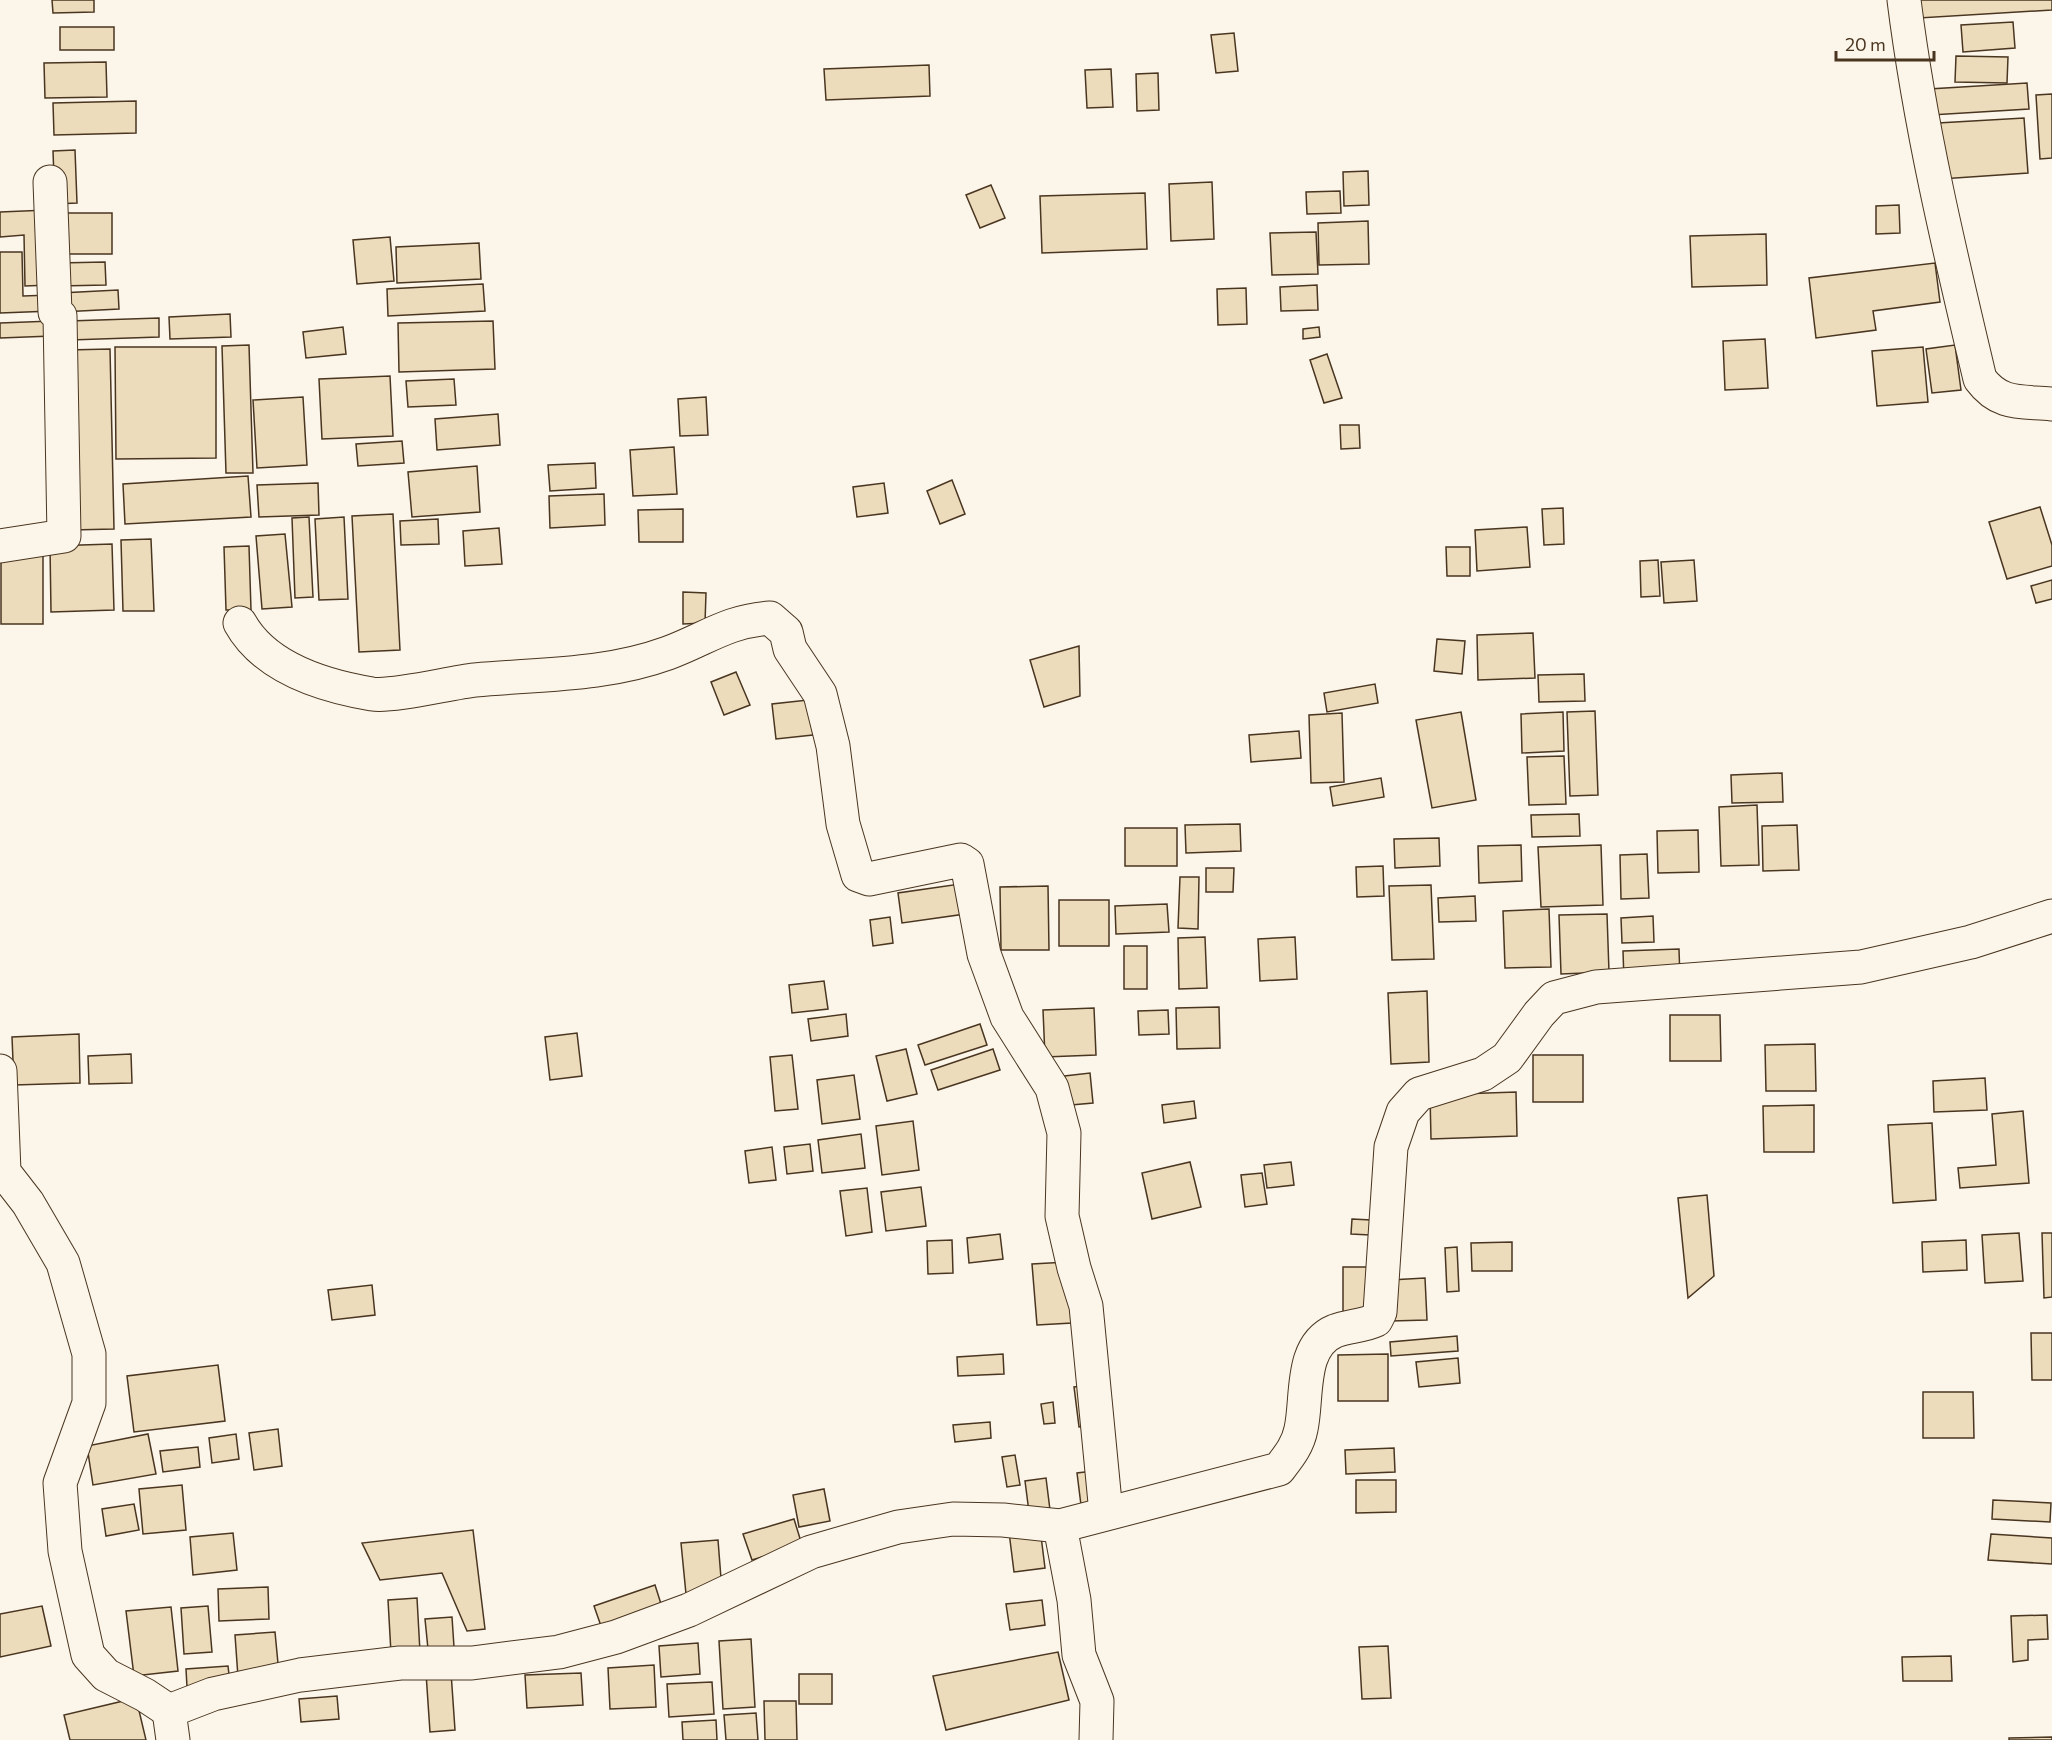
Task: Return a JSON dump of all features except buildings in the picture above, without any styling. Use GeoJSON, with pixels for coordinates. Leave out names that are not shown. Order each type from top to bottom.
{"type":"FeatureCollection","features":[{"type":"Feature","properties":{"kind":"street"},"geometry":{"type":"LineString","coordinates":[[1904,0],[1913,76],[1940,210],[1980,379],[1989,391],[2002,400],[2052,404]]}},
{"type":"Feature","properties":{"kind":"street"},"geometry":{"type":"LineString","coordinates":[[0,546],[64,536],[63,362],[60,316],[55,312],[50,182]]}},
{"type":"Feature","properties":{"kind":"street"},"geometry":{"type":"LineString","coordinates":[[240,623],[248,637],[276,660],[310,679],[374,694],[475,680],[580,674],[668,654],[744,620],[770,618],[786,632],[790,649],[820,694],[833,746],[843,824],[858,875],[869,879],[961,860],[967,864],[984,954],[1007,1017],[1052,1088],[1064,1133],[1062,1216],[1074,1268],[1086,1306],[1106,1513]]}},
{"type":"Feature","properties":{"kind":"street"},"geometry":{"type":"LineString","coordinates":[[0,1071],[2,1173],[28,1203],[63,1263],[89,1354],[89,1402],[60,1482],[65,1551],[88,1655],[106,1676],[145,1695],[171,1726],[213,1694],[300,1675],[400,1663],[472,1663],[559,1652],[616,1637],[689,1610],[811,1552],[898,1527],[953,1519],[1003,1520],[1060,1526],[1279,1469],[1294,1451],[1302,1428],[1309,1365],[1319,1345],[1334,1332],[1376,1320],[1380,1312],[1391,1147],[1402,1112],[1419,1094],[1483,1074],[1507,1058],[1554,998],[1596,987],[1861,967],[1971,942],[2052,916]]}},
{"type":"Feature","properties":{"kind":"street"},"geometry":{"type":"LineString","coordinates":[[1060,1526],[1074,1600],[1079,1655],[1097,1701],[1096,1740]]}}]}
